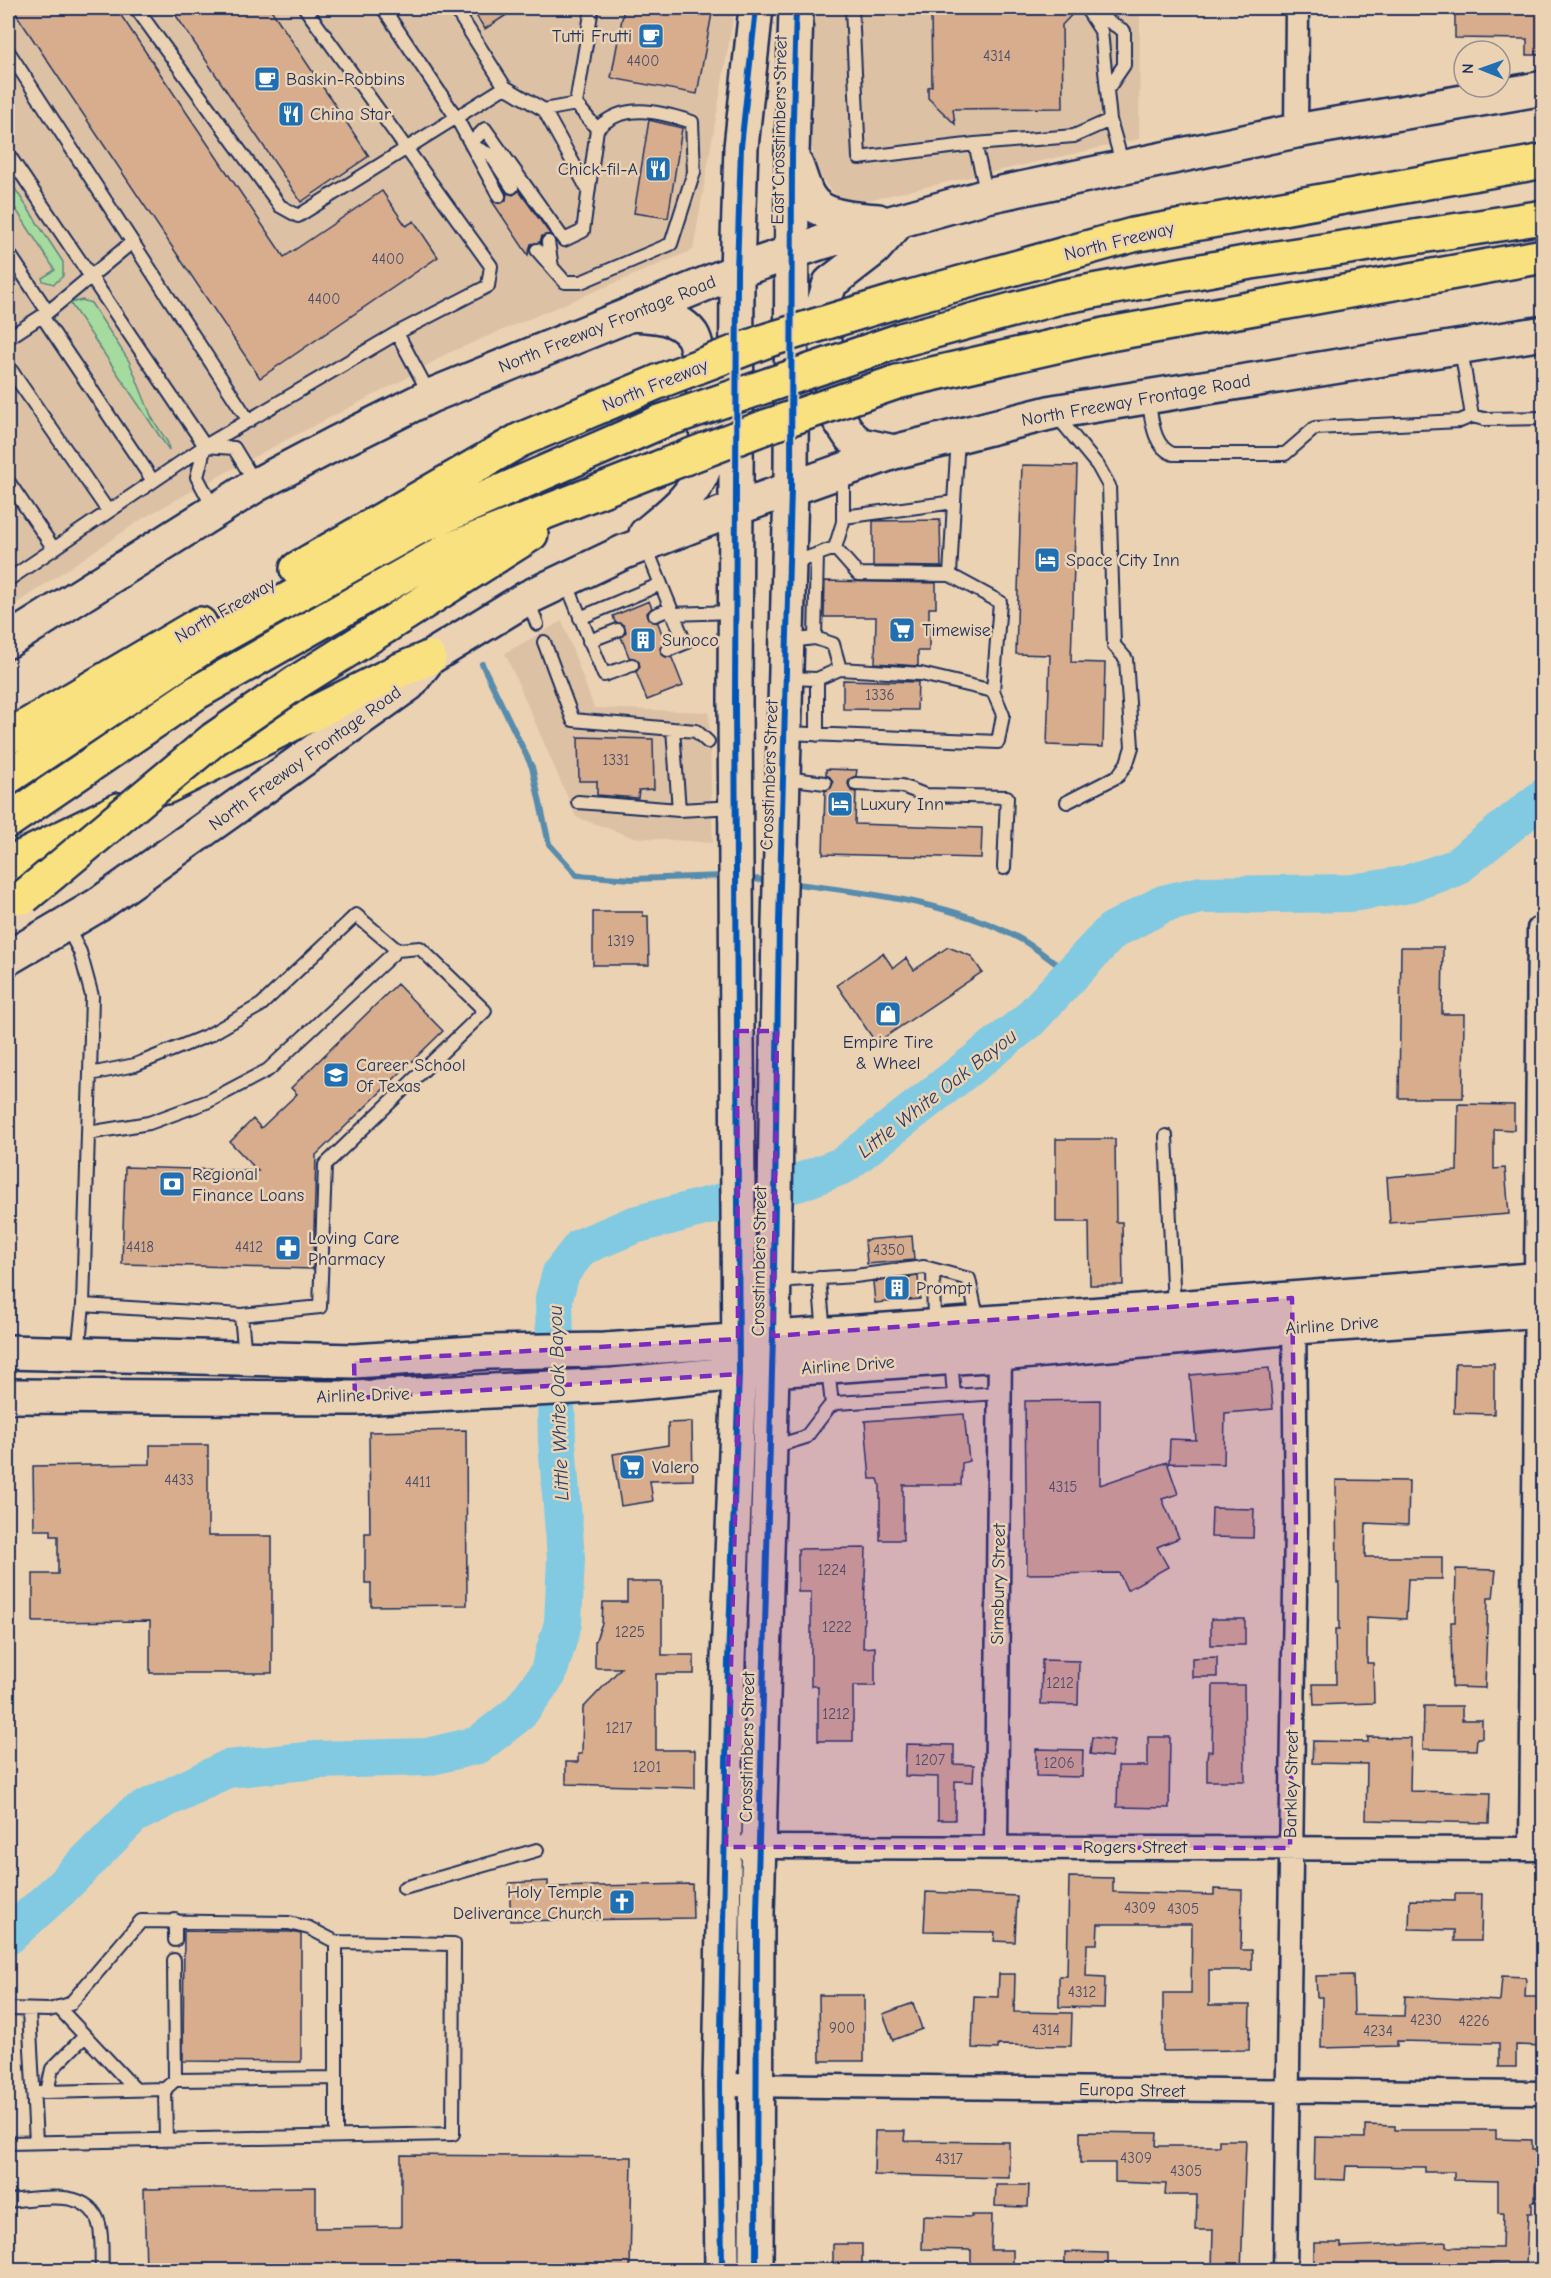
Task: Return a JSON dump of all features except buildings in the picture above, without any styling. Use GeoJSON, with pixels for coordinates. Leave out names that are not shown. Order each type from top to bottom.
{"type":"FeatureCollection","features":[{"type":"Feature","properties":{"kind":"highway","name":"North Freeway"},"geometry":{"type":"LineString","coordinates":[[14,731],[520,440],[660,381],[768,340],[900,300],[1133,235],[1544,161]]}},
{"type":"Feature","properties":{"kind":"highway","name":"North Freeway"},"geometry":{"type":"LineString","coordinates":[[8,777],[206,645],[417,528],[660,422],[901,340],[1060,297],[1245,263],[1544,218]]}},
{"type":"Feature","properties":{"kind":"highway"},"geometry":{"type":"LineString","coordinates":[[8,821],[196,693],[448,550],[768,426],[897,382],[1104,335],[1544,256]]}},
{"type":"Feature","properties":{"kind":"highway"},"geometry":{"type":"LineString","coordinates":[[16,902],[214,739],[297,682],[614,484]]}},
{"type":"Feature","properties":{"kind":"highway"},"geometry":{"type":"LineString","coordinates":[[8,864],[400,670],[429,658]]}},
{"type":"Feature","properties":{"kind":"main road","name":"East Crosstimbers Street"},"geometry":{"type":"LineString","coordinates":[[737,271],[741,147],[756,8]]}},
{"type":"Feature","properties":{"kind":"main road","name":"East Crosstimbers Street"},"geometry":{"type":"LineString","coordinates":[[792,252],[796,8]]}},
{"type":"Feature","properties":{"kind":"main road","name":"North Freeway Frontage Road"},"geometry":{"type":"LineString","coordinates":[[8,641],[256,485],[430,396],[737,271],[792,252],[987,196],[1296,131],[1544,88]]}},
{"type":"Feature","properties":{"kind":"main road"},"geometry":{"type":"LineString","coordinates":[[792,154],[809,198],[821,208],[834,216],[850,219],[898,222]]}},
{"type":"Feature","properties":{"kind":"main road"},"geometry":{"type":"LineString","coordinates":[[894,452],[861,445],[851,437],[835,412],[821,312],[830,283],[874,249],[898,222]]}},
{"type":"Feature","properties":{"kind":"main road","name":"Crosstimbers Street"},"geometry":{"type":"LineString","coordinates":[[756,2271],[757,1913],[773,1336],[779,923],[784,778],[801,734],[802,679],[803,559],[791,489],[792,252]]}},
{"type":"Feature","properties":{"kind":"main road","name":"Crosstimbers Street"},"geometry":{"type":"LineString","coordinates":[[722,2271],[720,2085],[728,1660],[739,1374],[735,612],[737,271]]}},
{"type":"Feature","properties":{"kind":"main road"},"geometry":{"type":"LineString","coordinates":[[630,314],[663,316],[676,322],[692,336],[704,381],[706,465],[687,500],[634,548]]}},
{"type":"Feature","properties":{"kind":"main road","name":"North Freeway Frontage Road"},"geometry":{"type":"LineString","coordinates":[[8,958],[65,925],[145,873],[409,684],[429,658],[532,611],[565,580],[634,548],[737,508],[894,452],[1053,412],[1544,333]]}},
{"type":"Feature","properties":{"kind":"main road"},"geometry":{"type":"LineString","coordinates":[[736,774],[784,778]]}},
{"type":"Feature","properties":{"kind":"main road"},"geometry":{"type":"LineString","coordinates":[[737,1031],[777,1031]]}},
{"type":"Feature","properties":{"kind":"main road","name":"Airline Drive"},"geometry":{"type":"LineString","coordinates":[[8,1396],[355,1398],[613,1384],[1000,1354],[1294,1312],[1539,1294]]}},
{"type":"Feature","properties":{"kind":"main road","name":"Airline Drive"},"geometry":{"type":"LineString","coordinates":[[8,1352],[354,1361],[489,1352],[605,1350],[1174,1308],[1294,1312]]}},
{"type":"Feature","properties":{"kind":"main road"},"geometry":{"type":"LineString","coordinates":[[354,1361],[355,1398]]}},
{"type":"Feature","properties":{"kind":"main road"},"geometry":{"type":"LineString","coordinates":[[728,1660],[763,1659]]}},
{"type":"Feature","properties":{"kind":"street"},"geometry":{"type":"LineString","coordinates":[[1296,131],[1297,8]]}},
{"type":"Feature","properties":{"kind":"street"},"geometry":{"type":"LineString","coordinates":[[1537,1849],[1539,929]]}},
{"type":"Feature","properties":{"kind":"street","name":"Barkley Street"},"geometry":{"type":"LineString","coordinates":[[1285,2271],[1296,1523],[1294,1312]]}},
{"type":"Feature","properties":{"kind":"street","name":"Simsbury Street"},"geometry":{"type":"LineString","coordinates":[[988,1323],[1000,1354],[996,1846]]}},
{"type":"Feature","properties":{"kind":"street","name":"Rogers Street"},"geometry":{"type":"LineString","coordinates":[[726,1847],[1537,1849]]}},
{"type":"Feature","properties":{"kind":"street","name":"Europa Street"},"geometry":{"type":"LineString","coordinates":[[720,2085],[1287,2093],[1544,2093]]}},
{"type":"Feature","properties":{"kind":"lane"},"geometry":{"type":"LineString","coordinates":[[136,8],[280,206],[298,216],[321,204],[404,148],[506,87]]}},
{"type":"Feature","properties":{"kind":"lane"},"geometry":{"type":"LineString","coordinates":[[8,580],[205,446],[397,333],[488,286],[492,266],[404,148],[305,8]]}},
{"type":"Feature","properties":{"kind":"lane"},"geometry":{"type":"LineString","coordinates":[[383,8],[456,117],[472,144],[483,171],[499,196]]}},
{"type":"Feature","properties":{"kind":"lane"},"geometry":{"type":"LineString","coordinates":[[455,8],[506,87],[544,110],[587,188]]}},
{"type":"Feature","properties":{"kind":"lane"},"geometry":{"type":"LineString","coordinates":[[592,8],[576,104],[597,129]]}},
{"type":"Feature","properties":{"kind":"lane"},"geometry":{"type":"LineString","coordinates":[[852,8],[859,158],[975,144],[1074,136],[1110,120]]}},
{"type":"Feature","properties":{"kind":"lane"},"geometry":{"type":"LineString","coordinates":[[1086,8],[1124,31],[1124,65],[1107,90]]}},
{"type":"Feature","properties":{"kind":"lane"},"geometry":{"type":"LineString","coordinates":[[1086,8],[1101,31],[1110,120],[1123,166]]}},
{"type":"Feature","properties":{"kind":"lane"},"geometry":{"type":"LineString","coordinates":[[8,51],[249,421]]}},
{"type":"Feature","properties":{"kind":"lane"},"geometry":{"type":"LineString","coordinates":[[544,110],[576,104]]}},
{"type":"Feature","properties":{"kind":"lane"},"geometry":{"type":"LineString","coordinates":[[472,144],[486,129],[564,240],[583,231],[587,188],[597,129],[608,118],[627,110],[677,117],[692,122],[694,172],[671,244],[581,282],[565,282],[537,250]]}},
{"type":"Feature","properties":{"kind":"lane"},"geometry":{"type":"LineString","coordinates":[[472,144],[491,155],[512,187]]}},
{"type":"Feature","properties":{"kind":"lane"},"geometry":{"type":"LineString","coordinates":[[975,144],[987,196]]}},
{"type":"Feature","properties":{"kind":"lane"},"geometry":{"type":"LineString","coordinates":[[8,154],[205,446],[198,477],[215,511]]}},
{"type":"Feature","properties":{"kind":"lane"},"geometry":{"type":"LineString","coordinates":[[548,242],[552,269]]}},
{"type":"Feature","properties":{"kind":"lane"},"geometry":{"type":"LineString","coordinates":[[8,338],[45,314],[89,275],[131,243]]}},
{"type":"Feature","properties":{"kind":"lane"},"geometry":{"type":"LineString","coordinates":[[8,252],[45,314],[153,481]]}},
{"type":"Feature","properties":{"kind":"lane"},"geometry":{"type":"LineString","coordinates":[[397,333],[430,396]]}},
{"type":"Feature","properties":{"kind":"lane"},"geometry":{"type":"LineString","coordinates":[[1460,347],[1472,416]]}},
{"type":"Feature","properties":{"kind":"lane"},"geometry":{"type":"LineString","coordinates":[[8,366],[108,512]]}},
{"type":"Feature","properties":{"kind":"lane"},"geometry":{"type":"LineString","coordinates":[[1148,397],[1158,442],[1161,447],[1173,453],[1285,454],[1315,428],[1460,421],[1472,416],[1484,419],[1544,418]]}},
{"type":"Feature","properties":{"kind":"lane"},"geometry":{"type":"LineString","coordinates":[[1053,412],[1098,466],[1109,486],[1114,645],[1126,658],[1132,747],[1127,763],[1118,776],[1067,802]]}},
{"type":"Feature","properties":{"kind":"lane"},"geometry":{"type":"LineString","coordinates":[[950,575],[958,436]]}},
{"type":"Feature","properties":{"kind":"lane"},"geometry":{"type":"LineString","coordinates":[[205,446],[234,448],[256,485]]}},
{"type":"Feature","properties":{"kind":"lane"},"geometry":{"type":"LineString","coordinates":[[835,548],[843,517],[843,471]]}},
{"type":"Feature","properties":{"kind":"lane"},"geometry":{"type":"LineString","coordinates":[[8,481],[54,549]]}},
{"type":"Feature","properties":{"kind":"lane"},"geometry":{"type":"LineString","coordinates":[[843,517],[954,502]]}},
{"type":"Feature","properties":{"kind":"lane"},"geometry":{"type":"LineString","coordinates":[[634,548],[661,584],[685,643],[668,650]]}},
{"type":"Feature","properties":{"kind":"lane"},"geometry":{"type":"LineString","coordinates":[[803,559],[835,548]]}},
{"type":"Feature","properties":{"kind":"lane"},"geometry":{"type":"LineString","coordinates":[[801,734],[998,742],[1003,715],[993,691],[1000,602],[950,575],[858,574],[835,548]]}},
{"type":"Feature","properties":{"kind":"lane"},"geometry":{"type":"LineString","coordinates":[[565,580],[604,675],[633,665]]}},
{"type":"Feature","properties":{"kind":"lane"},"geometry":{"type":"LineString","coordinates":[[580,618],[661,584]]}},
{"type":"Feature","properties":{"kind":"lane"},"geometry":{"type":"LineString","coordinates":[[655,615],[671,611],[735,612]]}},
{"type":"Feature","properties":{"kind":"lane"},"geometry":{"type":"LineString","coordinates":[[589,641],[618,630]]}},
{"type":"Feature","properties":{"kind":"lane"},"geometry":{"type":"LineString","coordinates":[[801,639],[833,644],[840,669]]}},
{"type":"Feature","properties":{"kind":"lane"},"geometry":{"type":"LineString","coordinates":[[544,642],[573,720],[696,731],[708,742]]}},
{"type":"Feature","properties":{"kind":"lane"},"geometry":{"type":"LineString","coordinates":[[802,679],[840,669],[921,674],[993,691]]}},
{"type":"Feature","properties":{"kind":"lane"},"geometry":{"type":"LineString","coordinates":[[673,729],[679,810]]}},
{"type":"Feature","properties":{"kind":"lane"},"geometry":{"type":"LineString","coordinates":[[784,778],[825,783]]}},
{"type":"Feature","properties":{"kind":"lane"},"geometry":{"type":"LineString","coordinates":[[856,784],[903,786],[925,795],[1007,797],[1004,868]]}},
{"type":"Feature","properties":{"kind":"lane"},"geometry":{"type":"LineString","coordinates":[[578,802],[679,810],[736,821]]}},
{"type":"Feature","properties":{"kind":"lane"},"geometry":{"type":"LineString","coordinates":[[90,1074],[135,1065],[198,1039],[261,1005],[356,915],[397,951]]}},
{"type":"Feature","properties":{"kind":"lane"},"geometry":{"type":"LineString","coordinates":[[65,925],[80,952],[92,996],[83,1305],[78,1354]]}},
{"type":"Feature","properties":{"kind":"lane"},"geometry":{"type":"LineString","coordinates":[[83,1305],[241,1315],[320,1306],[325,1166],[486,1011],[420,948],[397,951],[268,1070],[209,1101],[149,1123],[88,1133]]}},
{"type":"Feature","properties":{"kind":"lane"},"geometry":{"type":"LineString","coordinates":[[1166,1136],[1174,1308]]}},
{"type":"Feature","properties":{"kind":"lane"},"geometry":{"type":"LineString","coordinates":[[773,1281],[924,1267],[969,1280],[988,1323]]}},
{"type":"Feature","properties":{"kind":"lane"},"geometry":{"type":"LineString","coordinates":[[933,1270],[934,1326]]}},
{"type":"Feature","properties":{"kind":"lane"},"geometry":{"type":"LineString","coordinates":[[819,1278],[824,1333]]}},
{"type":"Feature","properties":{"kind":"lane"},"geometry":{"type":"LineString","coordinates":[[241,1315],[245,1359]]}},
{"type":"Feature","properties":{"kind":"lane"},"geometry":{"type":"LineString","coordinates":[[951,1358],[954,1396]]}},
{"type":"Feature","properties":{"kind":"lane"},"geometry":{"type":"LineString","coordinates":[[828,1366],[831,1406]]}},
{"type":"Feature","properties":{"kind":"lane"},"geometry":{"type":"LineString","coordinates":[[770,1448],[806,1437],[836,1403],[1000,1393]]}},
{"type":"Feature","properties":{"kind":"lane"},"geometry":{"type":"LineString","coordinates":[[404,1888],[537,1850]]}},
{"type":"Feature","properties":{"kind":"lane"},"geometry":{"type":"LineString","coordinates":[[175,1920],[175,1940]]}},
{"type":"Feature","properties":{"kind":"lane"},"geometry":{"type":"LineString","coordinates":[[8,2009],[29,2011],[70,2004],[141,1921],[289,1923],[309,1928],[336,1942],[454,1944],[453,2134],[8,2143]]}},
{"type":"Feature","properties":{"kind":"lane"},"geometry":{"type":"LineString","coordinates":[[336,1942],[336,2136]]}},
{"type":"Feature","properties":{"kind":"lane"},"geometry":{"type":"LineString","coordinates":[[174,1960],[176,2080]]}},
{"type":"Feature","properties":{"kind":"lane"},"geometry":{"type":"LineString","coordinates":[[58,2007],[135,2089]]}},
{"type":"Feature","properties":{"kind":"lane"},"geometry":{"type":"LineString","coordinates":[[29,2011],[41,2092],[36,2142]]}},
{"type":"Feature","properties":{"kind":"lane"},"geometry":{"type":"LineString","coordinates":[[41,2092],[52,2069],[85,2036]]}},
{"type":"Feature","properties":{"kind":"lane"},"geometry":{"type":"LineString","coordinates":[[41,2092],[165,2089],[176,2080],[336,2078]]}},
{"type":"Feature","properties":{"kind":"lane"},"geometry":{"type":"LineString","coordinates":[[165,2089],[166,2139]]}},
{"type":"Feature","properties":{"kind":"lane"},"geometry":{"type":"LineString","coordinates":[[8,2201],[59,2196],[86,2204],[99,2223],[102,2271]]}},
{"type":"Feature","properties":{"kind":"highlighted area"},"geometry":{"type":"Polygon","coordinates":[[[737,1031],[777,1031],[773,1336],[1292,1298],[1296,1523],[1290,1848],[726,1847],[739,1374],[355,1398],[354,1361],[738,1339],[737,1031]]]}},
{"type":"Feature","properties":{"kind":"shaded area"},"geometry":{"type":"Polygon","coordinates":[[[8,8],[735,8],[693,250],[446,354],[403,380],[263,452],[145,517],[8,609],[8,8]]]}},
{"type":"Feature","properties":{"kind":"shaded area"},"geometry":{"type":"Polygon","coordinates":[[[815,8],[1140,8],[1139,139],[846,205],[826,185],[815,165],[810,137],[815,8]]]}},
{"type":"Feature","properties":{"kind":"shaded area"},"geometry":{"type":"Polygon","coordinates":[[[562,621],[594,708],[709,712],[713,843],[632,837],[576,817],[505,653],[562,621]]]}},
{"type":"Feature","properties":{"kind":"green space"},"geometry":{"type":"Polygon","coordinates":[[[8,178],[63,262],[63,276],[54,284],[43,281],[42,278],[55,270],[8,197],[8,178]]]}},
{"type":"Feature","properties":{"kind":"green space"},"geometry":{"type":"Polygon","coordinates":[[[82,300],[91,303],[129,361],[152,418],[168,443],[169,450],[70,303],[82,300]]]}},
{"type":"Feature","properties":{"kind":"waterway"},"geometry":{"type":"LineString","coordinates":[[482,664],[532,767],[549,844],[577,875],[632,879],[726,876]]}},
{"type":"Feature","properties":{"kind":"waterway","name":"Little White Oak Bayou"},"geometry":{"type":"LineString","coordinates":[[8,1936],[60,1889],[133,1815],[227,1769],[316,1760],[427,1757],[478,1745],[519,1713],[548,1674],[563,1623],[566,1558],[557,1442],[554,1298],[561,1273],[581,1247],[634,1225],[800,1182],[844,1165],[1028,1021],[1112,931],[1163,904],[1201,895],[1352,893],[1404,885],[1455,868],[1544,797]]}},
{"type":"Feature","properties":{"kind":"waterway"},"geometry":{"type":"LineString","coordinates":[[745,878],[770,881]]}},
{"type":"Feature","properties":{"kind":"waterway"},"geometry":{"type":"LineString","coordinates":[[789,883],[878,895],[969,917],[997,927],[1022,940],[1071,975]]}},
{"type":"Feature","properties":{"kind":"cycle path"},"geometry":{"type":"LineString","coordinates":[[722,2270],[720,2085],[728,1660],[739,1374],[735,701],[737,271],[741,147],[756,8]]}},
{"type":"Feature","properties":{"kind":"cycle path"},"geometry":{"type":"LineString","coordinates":[[756,2270],[757,1913],[773,1336],[779,923],[791,489],[792,154],[796,8]]}},
{"type":"Feature","properties":{"kind":"place","name":"Tutti Frutti"},"geometry":{"type":"Point","coordinates":[651,36]}},
{"type":"Feature","properties":{"kind":"place","name":"Baskin-Robbins"},"geometry":{"type":"Point","coordinates":[267,79]}},
{"type":"Feature","properties":{"kind":"place","name":"China Star"},"geometry":{"type":"Point","coordinates":[291,114]}},
{"type":"Feature","properties":{"kind":"place","name":"Chick-fil-A"},"geometry":{"type":"Point","coordinates":[658,169]}},
{"type":"Feature","properties":{"kind":"place","name":"Space City Inn"},"geometry":{"type":"Point","coordinates":[1047,560]}},
{"type":"Feature","properties":{"kind":"place","name":"Timewise"},"geometry":{"type":"Point","coordinates":[902,630]}},
{"type":"Feature","properties":{"kind":"place","name":"Sunoco"},"geometry":{"type":"Point","coordinates":[643,640]}},
{"type":"Feature","properties":{"kind":"place","name":"Luxury Inn"},"geometry":{"type":"Point","coordinates":[840,804]}},
{"type":"Feature","properties":{"kind":"place","name":"Empire Tire & Wheel"},"geometry":{"type":"Point","coordinates":[888,1014]}},
{"type":"Feature","properties":{"kind":"place","name":"Career School Of Texas"},"geometry":{"type":"Point","coordinates":[336,1075]}},
{"type":"Feature","properties":{"kind":"place","name":"Regional Finance Loans"},"geometry":{"type":"Point","coordinates":[172,1184]}},
{"type":"Feature","properties":{"kind":"place","name":"Loving Care Pharmacy"},"geometry":{"type":"Point","coordinates":[288,1248]}},
{"type":"Feature","properties":{"kind":"place","name":"Prompt"},"geometry":{"type":"Point","coordinates":[897,1288]}},
{"type":"Feature","properties":{"kind":"place","name":"Valero"},"geometry":{"type":"Point","coordinates":[632,1467]}},
{"type":"Feature","properties":{"kind":"place","name":"Holy Temple Deliverance Church"},"geometry":{"type":"Point","coordinates":[622,1902]}}]}
